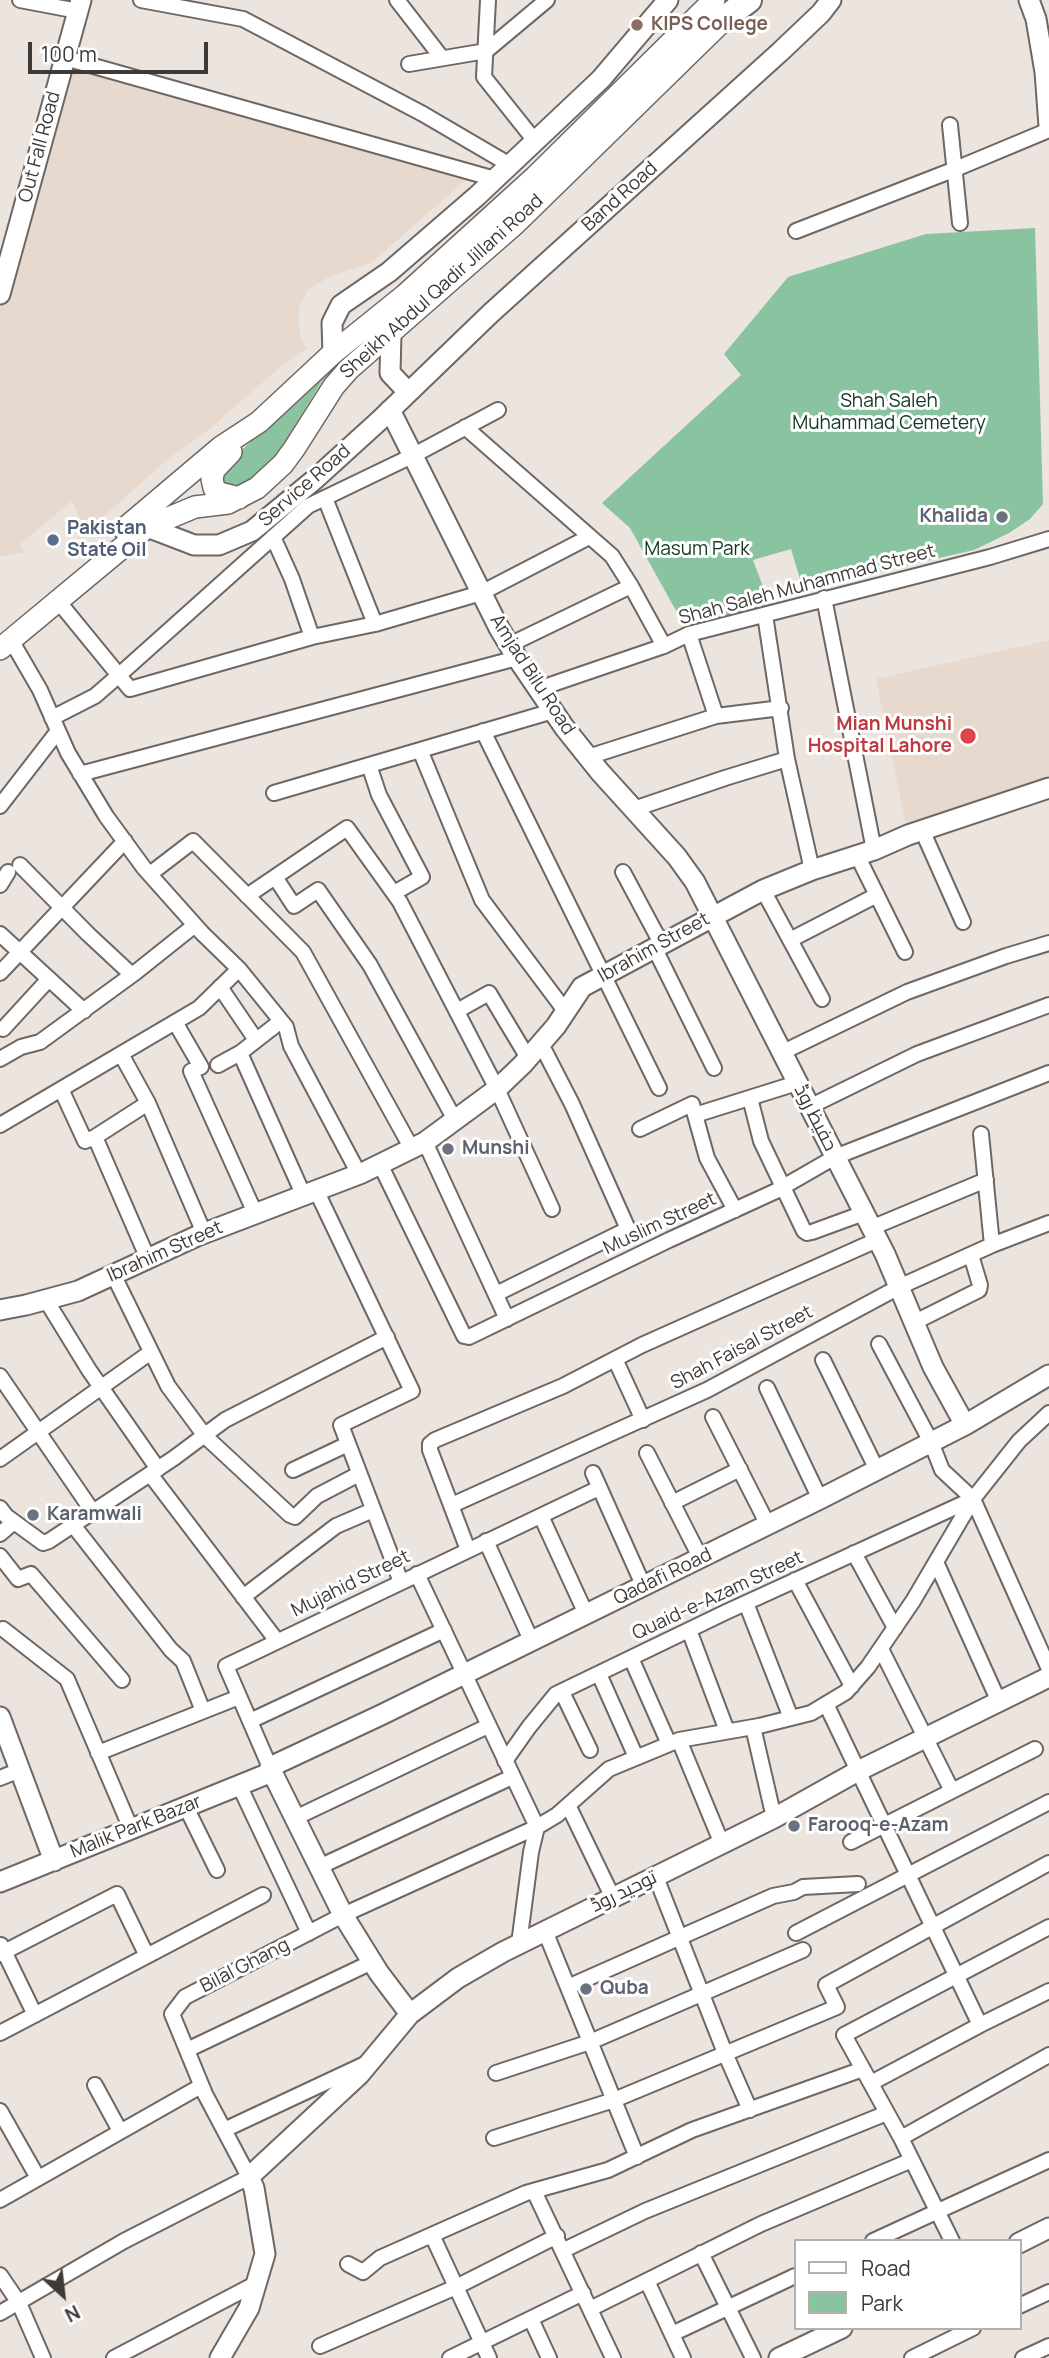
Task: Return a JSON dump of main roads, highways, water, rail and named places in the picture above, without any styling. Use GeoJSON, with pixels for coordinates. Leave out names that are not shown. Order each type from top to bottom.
{"type":"FeatureCollection","features":[{"type":"Feature","properties":{"kind":"main road","name":"Sheikh Abdul Qadir Jillani Road"},"geometry":{"type":"LineString","coordinates":[[4,642],[58,601],[146,527],[195,507],[228,503],[257,488],[283,464],[334,386],[349,369],[516,223],[734,4]]}},
{"type":"Feature","properties":{"kind":"main road","name":"Sheikh Abdul Qadir Jillani Road"},"geometry":{"type":"LineString","coordinates":[[4,642],[200,464],[259,422],[333,354],[405,295],[535,177],[656,60],[734,4]]}},
{"type":"Feature","properties":{"kind":"main road"},"geometry":{"type":"LineString","coordinates":[[239,498],[223,495],[214,488],[214,470],[259,422]]}},
{"type":"Feature","properties":{"kind":"place","name":"KIPS College"},"geometry":{"type":"Point","coordinates":[637,25]}},
{"type":"Feature","properties":{"kind":"place","name":"Khalida"},"geometry":{"type":"Point","coordinates":[1002,517]}},
{"type":"Feature","properties":{"kind":"place","name":"Pakistan State Oil"},"geometry":{"type":"Point","coordinates":[53,540]}},
{"type":"Feature","properties":{"kind":"place","name":"Mian Munshi Hospital Lahore"},"geometry":{"type":"Point","coordinates":[968,736]}},
{"type":"Feature","properties":{"kind":"place","name":"Munshi"},"geometry":{"type":"Point","coordinates":[448,1149]}},
{"type":"Feature","properties":{"kind":"place","name":"Karamwali"},"geometry":{"type":"Point","coordinates":[33,1515]}},
{"type":"Feature","properties":{"kind":"place","name":"Farooq-e-Azam"},"geometry":{"type":"Point","coordinates":[794,1826]}},
{"type":"Feature","properties":{"kind":"place","name":"Quba"},"geometry":{"type":"Point","coordinates":[586,1989]}},
{"type":"Feature","properties":{"kind":"park label","name":"Shah Saleh Muhammad Cemetery"},"geometry":{"type":"Point","coordinates":[889,413]}},
{"type":"Feature","properties":{"kind":"park label","name":"Masum Park"},"geometry":{"type":"Point","coordinates":[697,550]}}]}
